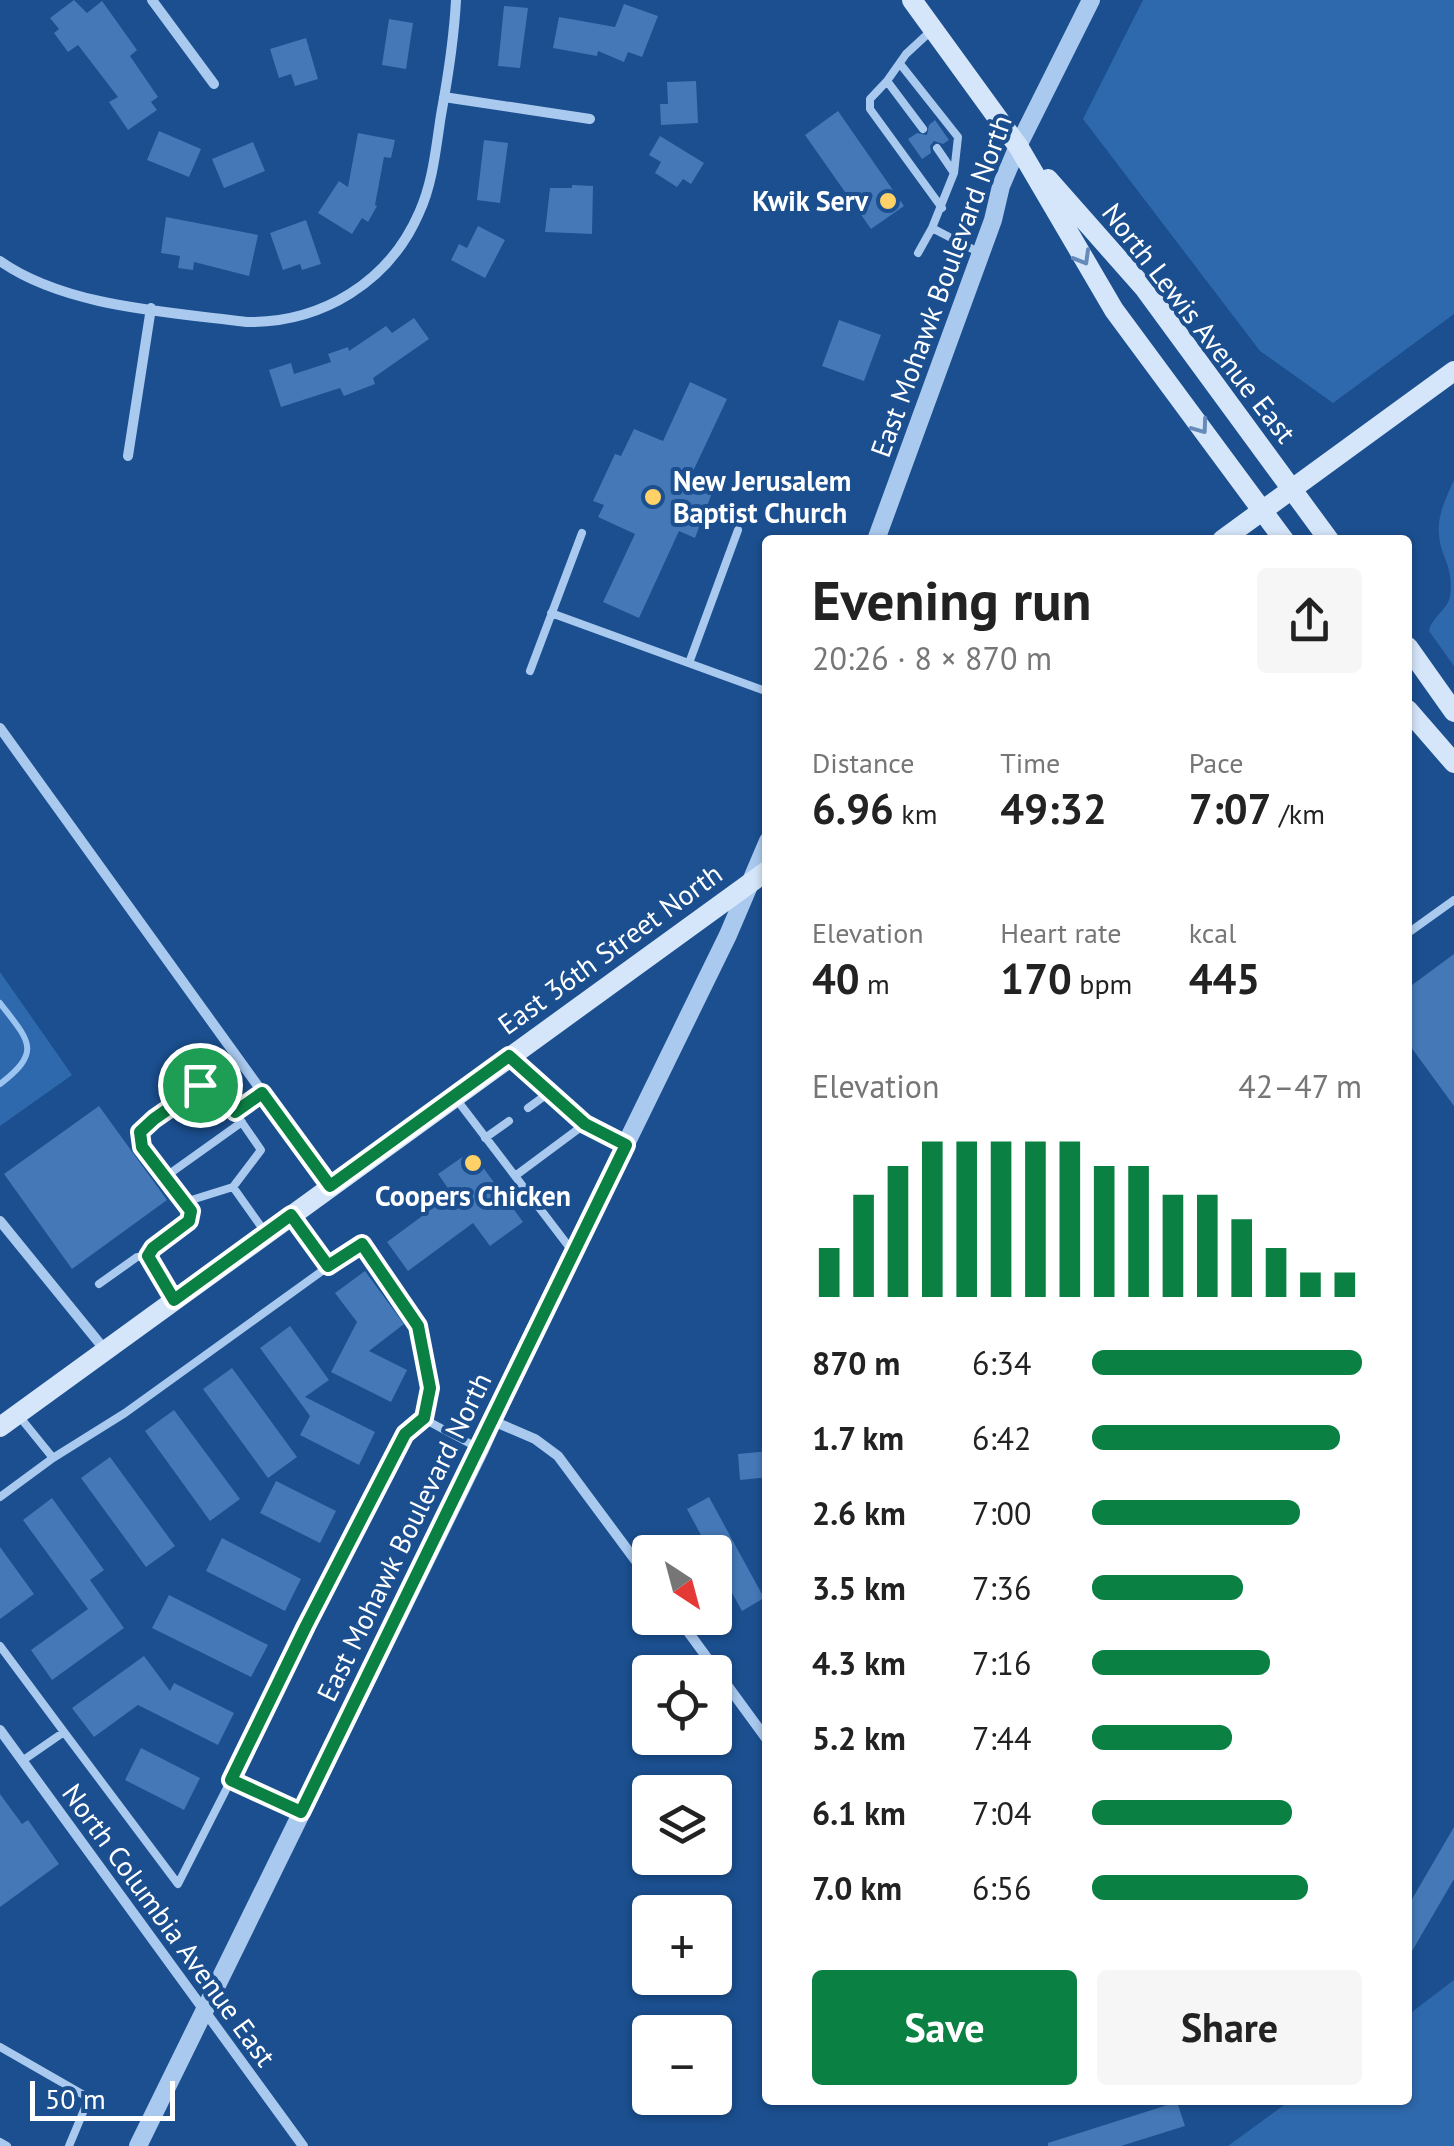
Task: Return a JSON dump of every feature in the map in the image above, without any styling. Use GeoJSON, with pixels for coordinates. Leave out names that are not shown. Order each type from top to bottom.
{"type":"FeatureCollection","features":[{"type":"Feature","properties":{"kind":"main road","name":"North Lewis Avenue East"},"geometry":{"type":"LineString","coordinates":[[912,0],[1018,146],[1114,310],[1280,535]]}},
{"type":"Feature","properties":{"kind":"main road","name":"North Lewis Avenue East"},"geometry":{"type":"LineString","coordinates":[[1018,146],[1144,289],[1326,535]]}},
{"type":"Feature","properties":{"kind":"main road"},"geometry":{"type":"LineString","coordinates":[[1229,535],[1454,371]]}},
{"type":"Feature","properties":{"kind":"main road"},"geometry":{"type":"LineString","coordinates":[[1412,653],[1454,712]]}},
{"type":"Feature","properties":{"kind":"main road"},"geometry":{"type":"LineString","coordinates":[[1412,721],[1454,762]]}},
{"type":"Feature","properties":{"kind":"main road","name":"East 36th Street North"},"geometry":{"type":"LineString","coordinates":[[0,1427],[760,875]]}},
{"type":"Feature","properties":{"kind":"street"},"geometry":{"type":"LineString","coordinates":[[152,0],[214,84]]}},
{"type":"Feature","properties":{"kind":"street"},"geometry":{"type":"LineString","coordinates":[[0,261],[45,287],[247,322],[309,314],[352,294],[395,254],[420,211],[430,179],[444,97],[456,0]]}},
{"type":"Feature","properties":{"kind":"street","name":"East Mohawk Boulevard North"},"geometry":{"type":"LineString","coordinates":[[878,535],[1001,186],[1091,0]]}},
{"type":"Feature","properties":{"kind":"street"},"geometry":{"type":"LineString","coordinates":[[444,97],[590,119]]}},
{"type":"Feature","properties":{"kind":"street"},"geometry":{"type":"LineString","coordinates":[[128,456],[151,308]]}},
{"type":"Feature","properties":{"kind":"street"},"geometry":{"type":"LineString","coordinates":[[0,728],[330,1186]]}},
{"type":"Feature","properties":{"kind":"street","name":"East Mohawk Boulevard North"},"geometry":{"type":"LineString","coordinates":[[138,2146],[760,875]]}},
{"type":"Feature","properties":{"kind":"street"},"geometry":{"type":"LineString","coordinates":[[0,1220],[105,1350]]}},
{"type":"Feature","properties":{"kind":"street"},"geometry":{"type":"LineString","coordinates":[[493,1421],[535,1438],[558,1456],[632,1556]]}},
{"type":"Feature","properties":{"kind":"street"},"geometry":{"type":"LineString","coordinates":[[690,1635],[762,1733]]}},
{"type":"Feature","properties":{"kind":"street","name":"North Columbia Avenue East"},"geometry":{"type":"LineString","coordinates":[[0,1730],[303,2146]]}},
{"type":"Feature","properties":{"kind":"lane"},"geometry":{"type":"LineString","coordinates":[[934,29],[906,54],[870,99],[870,108],[942,208]]}},
{"type":"Feature","properties":{"kind":"lane"},"geometry":{"type":"LineString","coordinates":[[900,65],[958,136],[954,173],[942,208],[918,254]]}},
{"type":"Feature","properties":{"kind":"lane"},"geometry":{"type":"LineString","coordinates":[[887,82],[923,129]]}},
{"type":"Feature","properties":{"kind":"lane"},"geometry":{"type":"LineString","coordinates":[[937,148],[954,173]]}},
{"type":"Feature","properties":{"kind":"lane"},"geometry":{"type":"LineString","coordinates":[[932,228],[980,253]]}},
{"type":"Feature","properties":{"kind":"lane"},"geometry":{"type":"LineString","coordinates":[[689,663],[738,530]]}},
{"type":"Feature","properties":{"kind":"lane"},"geometry":{"type":"LineString","coordinates":[[530,671],[582,533]]}},
{"type":"Feature","properties":{"kind":"lane"},"geometry":{"type":"LineString","coordinates":[[551,614],[762,690]]}},
{"type":"Feature","properties":{"kind":"lane"},"geometry":{"type":"LineString","coordinates":[[1412,930],[1454,900]]}},
{"type":"Feature","properties":{"kind":"lane"},"geometry":{"type":"LineString","coordinates":[[509,1056],[585,1124],[626,1145]]}},
{"type":"Feature","properties":{"kind":"lane"},"geometry":{"type":"LineString","coordinates":[[148,1256],[189,1221],[191,1211],[139,1139],[144,1126],[200,1085],[210,1082],[216,1084],[261,1150],[233,1186],[185,1202]]}},
{"type":"Feature","properties":{"kind":"lane"},"geometry":{"type":"LineString","coordinates":[[528,1108],[550,1092]]}},
{"type":"Feature","properties":{"kind":"lane"},"geometry":{"type":"LineString","coordinates":[[235,1112],[262,1093]]}},
{"type":"Feature","properties":{"kind":"lane"},"geometry":{"type":"LineString","coordinates":[[454,1096],[574,1252]]}},
{"type":"Feature","properties":{"kind":"lane"},"geometry":{"type":"LineString","coordinates":[[165,1177],[242,1122]]}},
{"type":"Feature","properties":{"kind":"lane"},"geometry":{"type":"LineString","coordinates":[[486,1138],[509,1122]]}},
{"type":"Feature","properties":{"kind":"lane"},"geometry":{"type":"LineString","coordinates":[[515,1176],[585,1124]]}},
{"type":"Feature","properties":{"kind":"lane"},"geometry":{"type":"LineString","coordinates":[[233,1186],[266,1233]]}},
{"type":"Feature","properties":{"kind":"lane"},"geometry":{"type":"LineString","coordinates":[[291,1215],[328,1266]]}},
{"type":"Feature","properties":{"kind":"lane"},"geometry":{"type":"LineString","coordinates":[[0,1497],[362,1244],[418,1326],[430,1388],[424,1418],[405,1434],[178,1884],[0,1646]]}},
{"type":"Feature","properties":{"kind":"lane"},"geometry":{"type":"LineString","coordinates":[[99,1284],[138,1256],[148,1256]]}},
{"type":"Feature","properties":{"kind":"lane"},"geometry":{"type":"LineString","coordinates":[[148,1256],[174,1300]]}},
{"type":"Feature","properties":{"kind":"lane"},"geometry":{"type":"LineString","coordinates":[[18,1414],[54,1458]]}},
{"type":"Feature","properties":{"kind":"lane"},"geometry":{"type":"LineString","coordinates":[[424,1418],[480,1449]]}},
{"type":"Feature","properties":{"kind":"lane"},"geometry":{"type":"LineString","coordinates":[[22,1761],[64,1732]]}},
{"type":"Feature","properties":{"kind":"lane"},"geometry":{"type":"LineString","coordinates":[[231,1780],[301,1812]]}},
{"type":"Feature","properties":{"kind":"lane"},"geometry":{"type":"LineString","coordinates":[[0,2047],[89,2098],[70,2146]]}},
{"type":"Feature","properties":{"kind":"lane"},"geometry":{"type":"LineString","coordinates":[[0,2142],[8,2146]]}},
{"type":"Feature","properties":{"kind":"shaded area"},"geometry":{"type":"Polygon","coordinates":[[[1143,0],[1454,0],[1454,314],[1333,403],[1260,351],[1083,119],[1143,0]]]}},
{"type":"Feature","properties":{"kind":"shaded area"},"geometry":{"type":"Polygon","coordinates":[[[1454,480],[1454,666],[1429,631],[1450,597],[1449,570],[1439,528],[1454,480]]]}},
{"type":"Feature","properties":{"kind":"shaded area"},"geometry":{"type":"Polygon","coordinates":[[[0,972],[72,1075],[0,1126],[0,972]]]}},
{"type":"Feature","properties":{"kind":"shaded area"},"geometry":{"type":"Polygon","coordinates":[[[1454,1980],[1454,2146],[1228,2146],[1284,2105],[1412,2105],[1412,2012],[1454,1980]]]}},
{"type":"Feature","properties":{"kind":"building"},"geometry":{"type":"Polygon","coordinates":[[[74,0],[87,13],[102,1],[137,50],[130,56],[158,97],[151,102],[157,110],[128,130],[109,102],[118,97],[78,45],[68,52],[54,33],[59,29],[50,18],[74,0]]]}},
{"type":"Feature","properties":{"kind":"building"},"geometry":{"type":"Polygon","coordinates":[[[624,4],[658,16],[642,57],[628,52],[624,62],[598,51],[597,56],[553,48],[559,17],[615,27],[624,4]]]}},
{"type":"Feature","properties":{"kind":"building"},"geometry":{"type":"Polygon","coordinates":[[[504,6],[528,8],[520,68],[498,66],[504,6]]]}},
{"type":"Feature","properties":{"kind":"building"},"geometry":{"type":"Polygon","coordinates":[[[389,19],[413,23],[406,69],[382,65],[389,19]]]}},
{"type":"Feature","properties":{"kind":"building"},"geometry":{"type":"Polygon","coordinates":[[[306,38],[318,79],[295,86],[291,74],[279,78],[270,49],[306,38]]]}},
{"type":"Feature","properties":{"kind":"building"},"geometry":{"type":"Polygon","coordinates":[[[696,81],[698,123],[661,125],[660,104],[668,104],[667,82],[696,81]]]}},
{"type":"Feature","properties":{"kind":"building"},"geometry":{"type":"Polygon","coordinates":[[[838,111],[904,206],[871,229],[805,135],[838,111]]]}},
{"type":"Feature","properties":{"kind":"building"},"geometry":{"type":"Polygon","coordinates":[[[935,120],[949,140],[943,144],[934,141],[931,153],[922,159],[908,139],[917,133],[927,135],[935,120]]]}},
{"type":"Feature","properties":{"kind":"building"},"geometry":{"type":"Polygon","coordinates":[[[159,131],[201,149],[189,177],[147,160],[159,131]]]}},
{"type":"Feature","properties":{"kind":"building"},"geometry":{"type":"Polygon","coordinates":[[[358,133],[395,140],[391,158],[384,157],[377,206],[368,222],[362,218],[352,234],[318,213],[339,181],[348,187],[358,133]]]}},
{"type":"Feature","properties":{"kind":"building"},"geometry":{"type":"Polygon","coordinates":[[[660,136],[704,163],[691,184],[683,179],[677,187],[655,173],[661,162],[649,155],[660,136]]]}},
{"type":"Feature","properties":{"kind":"building"},"geometry":{"type":"Polygon","coordinates":[[[484,140],[508,143],[500,203],[477,200],[484,140]]]}},
{"type":"Feature","properties":{"kind":"building"},"geometry":{"type":"Polygon","coordinates":[[[253,142],[265,171],[224,188],[212,159],[253,142]]]}},
{"type":"Feature","properties":{"kind":"building"},"geometry":{"type":"Polygon","coordinates":[[[593,186],[592,234],[545,232],[550,188],[593,186]]]}},
{"type":"Feature","properties":{"kind":"building"},"geometry":{"type":"Polygon","coordinates":[[[166,217],[258,235],[249,276],[194,262],[193,270],[178,268],[180,256],[161,253],[166,217]]]}},
{"type":"Feature","properties":{"kind":"building"},"geometry":{"type":"Polygon","coordinates":[[[306,220],[321,264],[302,270],[300,264],[283,270],[270,233],[306,220]]]}},
{"type":"Feature","properties":{"kind":"building"},"geometry":{"type":"Polygon","coordinates":[[[478,226],[505,240],[485,278],[451,260],[459,244],[467,248],[478,226]]]}},
{"type":"Feature","properties":{"kind":"building"},"geometry":{"type":"Polygon","coordinates":[[[414,318],[429,339],[373,378],[375,384],[344,396],[340,388],[281,407],[269,370],[291,363],[294,374],[331,362],[328,354],[348,347],[349,351],[386,326],[392,333],[414,318]]]}},
{"type":"Feature","properties":{"kind":"building"},"geometry":{"type":"Polygon","coordinates":[[[839,320],[881,335],[864,381],[822,366],[839,320]]]}},
{"type":"Feature","properties":{"kind":"building","name":"New Jerusalem Baptist Church"},"geometry":{"type":"Polygon","coordinates":[[[690,382],[727,399],[688,482],[712,493],[695,538],[679,531],[639,618],[603,602],[635,534],[598,517],[604,505],[593,501],[615,454],[621,456],[634,429],[663,441],[690,382]]]}},
{"type":"Feature","properties":{"kind":"building"},"geometry":{"type":"Polygon","coordinates":[[[1454,954],[1454,1106],[1412,1048],[1412,985],[1454,954]]]}},
{"type":"Feature","properties":{"kind":"building"},"geometry":{"type":"Polygon","coordinates":[[[99,1106],[167,1200],[72,1269],[4,1174],[99,1106]]]}},
{"type":"Feature","properties":{"kind":"building"},"geometry":{"type":"Polygon","coordinates":[[[471,1151],[523,1222],[490,1246],[473,1223],[408,1271],[387,1242],[452,1194],[438,1174],[471,1151]]]}},
{"type":"Feature","properties":{"kind":"building"},"geometry":{"type":"Polygon","coordinates":[[[365,1271],[404,1324],[369,1351],[407,1370],[391,1402],[331,1372],[357,1322],[335,1293],[365,1271]]]}},
{"type":"Feature","properties":{"kind":"building"},"geometry":{"type":"Polygon","coordinates":[[[290,1326],[329,1380],[305,1397],[375,1432],[359,1465],[300,1435],[310,1416],[260,1348],[290,1326]]]}},
{"type":"Feature","properties":{"kind":"building"},"geometry":{"type":"Polygon","coordinates":[[[232,1368],[297,1457],[268,1478],[203,1389],[232,1368]]]}},
{"type":"Feature","properties":{"kind":"building"},"geometry":{"type":"Polygon","coordinates":[[[174,1410],[240,1499],[210,1521],[145,1431],[174,1410]]]}},
{"type":"Feature","properties":{"kind":"building"},"geometry":{"type":"Polygon","coordinates":[[[762,1452],[762,1478],[740,1480],[738,1454],[762,1452]]]}},
{"type":"Feature","properties":{"kind":"building"},"geometry":{"type":"Polygon","coordinates":[[[110,1457],[175,1546],[146,1567],[81,1478],[110,1457]]]}},
{"type":"Feature","properties":{"kind":"building"},"geometry":{"type":"Polygon","coordinates":[[[276,1481],[336,1511],[320,1543],[260,1513],[276,1481]]]}},
{"type":"Feature","properties":{"kind":"building"},"geometry":{"type":"Polygon","coordinates":[[[709,1497],[730,1535],[701,1535],[687,1509],[709,1497]]]}},
{"type":"Feature","properties":{"kind":"building"},"geometry":{"type":"Polygon","coordinates":[[[52,1498],[104,1570],[90,1580],[124,1628],[52,1680],[31,1650],[88,1609],[23,1520],[52,1498]]]}},
{"type":"Feature","properties":{"kind":"building"},"geometry":{"type":"Polygon","coordinates":[[[222,1538],[301,1579],[285,1611],[206,1571],[222,1538]]]}},
{"type":"Feature","properties":{"kind":"building"},"geometry":{"type":"Polygon","coordinates":[[[732,1539],[762,1594],[762,1599],[742,1611],[732,1593],[732,1539]]]}},
{"type":"Feature","properties":{"kind":"building"},"geometry":{"type":"Polygon","coordinates":[[[0,1547],[34,1594],[0,1619],[0,1547]]]}},
{"type":"Feature","properties":{"kind":"building"},"geometry":{"type":"Polygon","coordinates":[[[169,1595],[268,1645],[251,1677],[152,1628],[169,1595]]]}},
{"type":"Feature","properties":{"kind":"building"},"geometry":{"type":"Polygon","coordinates":[[[144,1656],[170,1691],[174,1683],[234,1713],[218,1745],[138,1705],[94,1737],[72,1708],[144,1656]]]}},
{"type":"Feature","properties":{"kind":"building"},"geometry":{"type":"Polygon","coordinates":[[[141,1748],[200,1778],[184,1810],[125,1780],[141,1748]]]}},
{"type":"Feature","properties":{"kind":"building"},"geometry":{"type":"Polygon","coordinates":[[[0,1794],[22,1824],[28,1820],[59,1864],[0,1907],[0,1794]]]}},
{"type":"Feature","properties":{"kind":"building"},"geometry":{"type":"Polygon","coordinates":[[[1454,1827],[1454,1879],[1412,1951],[1412,1899],[1454,1827]]]}},
{"type":"Feature","properties":{"kind":"building"},"geometry":{"type":"Polygon","coordinates":[[[1168,2105],[1178,2105],[1185,2126],[1121,2146],[1048,2143],[1168,2105]]]}},
{"type":"Feature","properties":{"kind":"waterway"},"geometry":{"type":"LineString","coordinates":[[0,1003],[27,1045],[22,1063],[0,1084]]}},
{"type":"Feature","properties":{"kind":"place","name":"Kwik Serv"},"geometry":{"type":"Point","coordinates":[888,201]}},
{"type":"Feature","properties":{"kind":"place","name":"New Jerusalem Baptist Church"},"geometry":{"type":"Point","coordinates":[653,497]}},
{"type":"Feature","properties":{"kind":"place","name":"Coopers Chicken"},"geometry":{"type":"Point","coordinates":[473,1163]}},
{"type":"Feature","properties":{"kind":"route"},"geometry":{"type":"LineString","coordinates":[[509,1056],[585,1124],[626,1145],[301,1812],[231,1780],[405,1434],[424,1418],[430,1388],[418,1326],[362,1244],[328,1266],[291,1215],[174,1300],[148,1256],[189,1221],[191,1211],[139,1139],[144,1126],[200,1085],[216,1084],[235,1112],[262,1093],[330,1186],[509,1056]]}}]}
